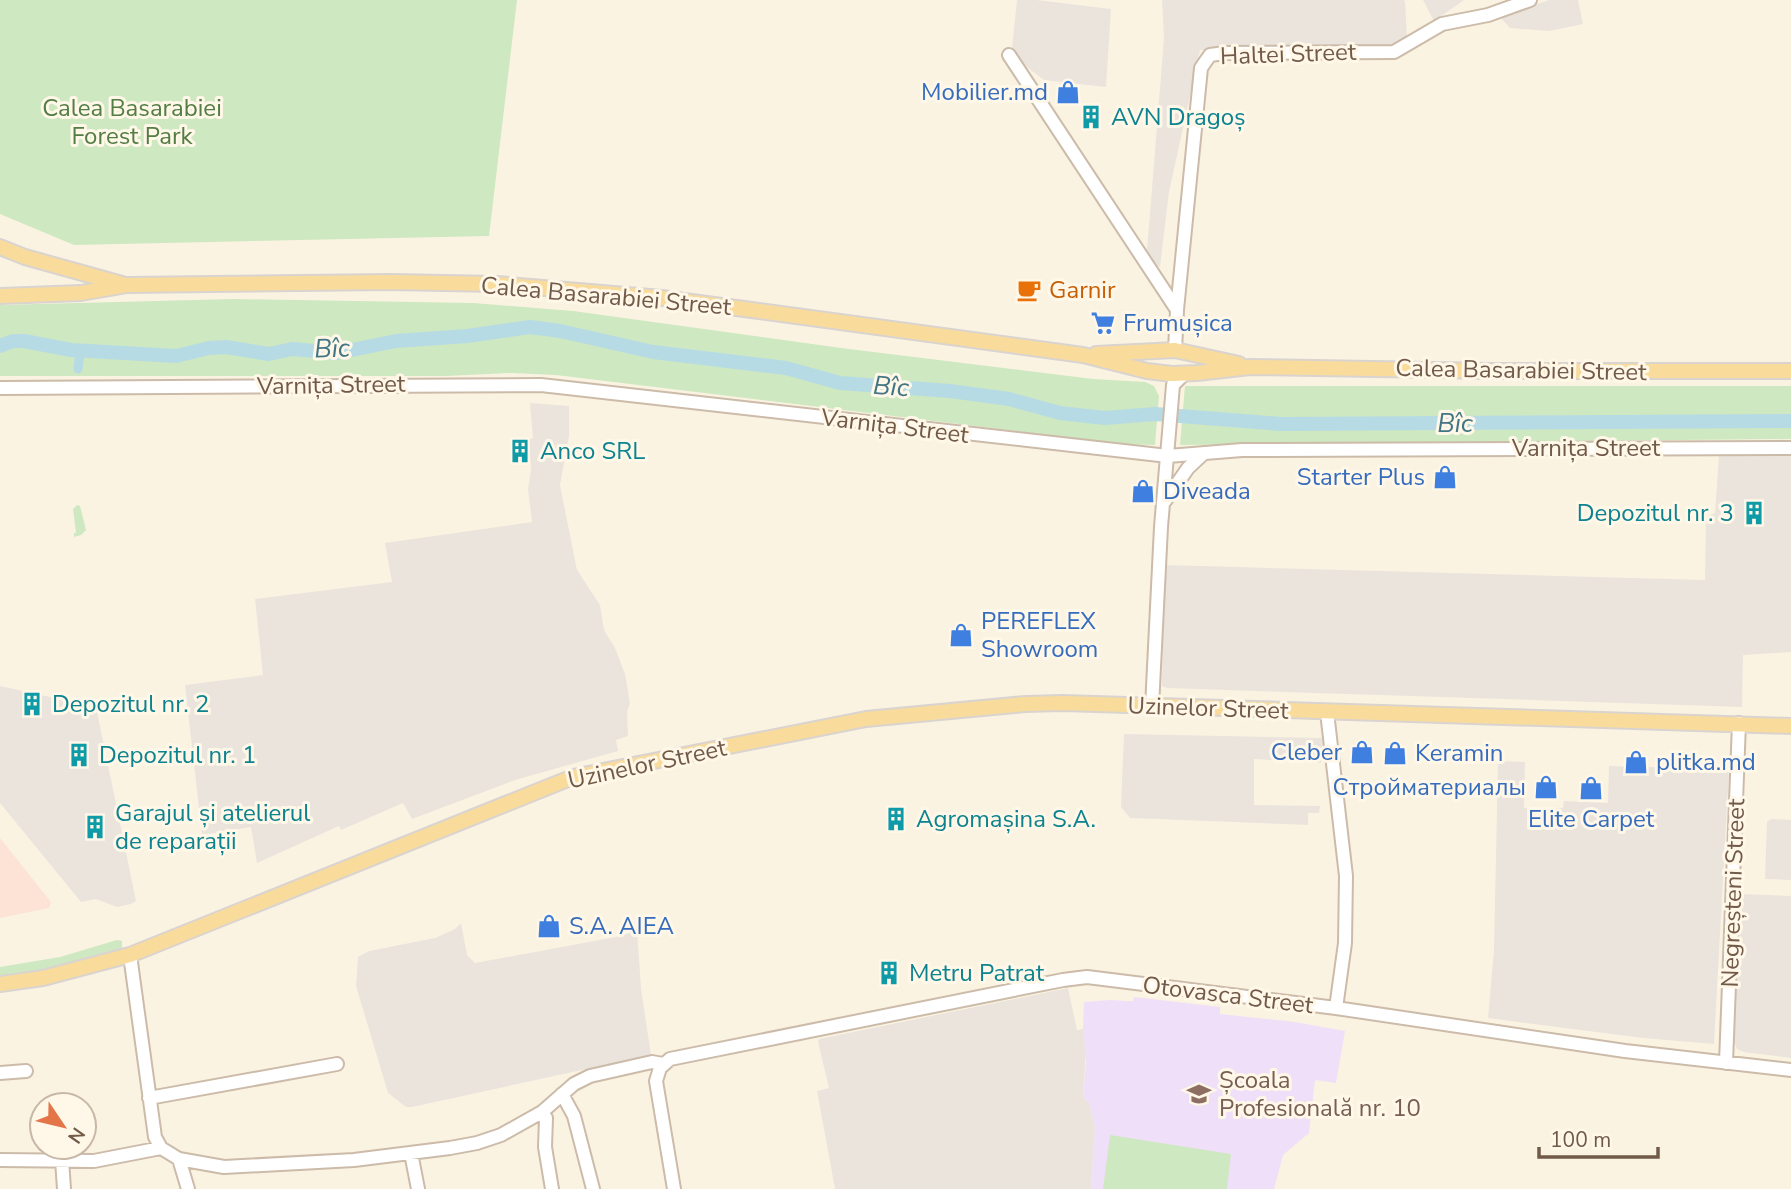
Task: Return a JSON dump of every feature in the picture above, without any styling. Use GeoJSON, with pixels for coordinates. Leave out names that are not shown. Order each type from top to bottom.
{"type":"FeatureCollection","features":[{"type":"Feature","properties":{"kind":"main road","name":"Calea Basarabiei Street"},"geometry":{"type":"LineString","coordinates":[[0,247],[25,257],[127,285]]}},
{"type":"Feature","properties":{"kind":"main road","name":"Calea Basarabiei Street"},"geometry":{"type":"LineString","coordinates":[[0,296],[81,293],[127,285],[390,282],[497,284],[662,298],[1083,355],[1147,371],[1184,374],[1251,367],[1507,371],[1791,371]]}},
{"type":"Feature","properties":{"kind":"main road","name":"Calea Basarabiei Street"},"geometry":{"type":"LineString","coordinates":[[1083,355],[1175,351],[1251,367]]}},
{"type":"Feature","properties":{"kind":"main road"},"geometry":{"type":"LineString","coordinates":[[1162,372],[1161,362],[1175,351],[1186,363],[1184,374]]}},
{"type":"Feature","properties":{"kind":"main road","name":"Uzinelor Street"},"geometry":{"type":"LineString","coordinates":[[0,984],[43,978],[130,955],[573,777],[866,719],[1025,704],[1791,726]]}},
{"type":"Feature","properties":{"kind":"street","name":"Haltei Street"},"geometry":{"type":"LineString","coordinates":[[1175,351],[1201,68],[1210,55],[1394,52],[1442,24],[1488,15],[1530,0]]}},
{"type":"Feature","properties":{"kind":"street"},"geometry":{"type":"LineString","coordinates":[[1009,55],[1177,310]]}},
{"type":"Feature","properties":{"kind":"street"},"geometry":{"type":"LineString","coordinates":[[1152,707],[1172,389],[1162,372]]}},
{"type":"Feature","properties":{"kind":"street"},"geometry":{"type":"LineString","coordinates":[[1172,389],[1184,374]]}},
{"type":"Feature","properties":{"kind":"street","name":"Varnița Street"},"geometry":{"type":"LineString","coordinates":[[0,388],[541,385],[1141,454],[1242,450],[1791,447]]}},
{"type":"Feature","properties":{"kind":"street"},"geometry":{"type":"LineString","coordinates":[[1163,504],[1180,477],[1205,453]]}},
{"type":"Feature","properties":{"kind":"street"},"geometry":{"type":"LineString","coordinates":[[1141,454],[1156,465],[1164,483]]}},
{"type":"Feature","properties":{"kind":"street"},"geometry":{"type":"LineString","coordinates":[[1327,712],[1346,876],[1345,943],[1336,1008]]}},
{"type":"Feature","properties":{"kind":"street","name":"Negreșteni Street"},"geometry":{"type":"LineString","coordinates":[[1726,1063],[1739,723]]}},
{"type":"Feature","properties":{"kind":"street"},"geometry":{"type":"LineString","coordinates":[[130,955],[155,1136],[161,1148],[179,1159],[188,1189]]}},
{"type":"Feature","properties":{"kind":"street","name":"Otovasca Street"},"geometry":{"type":"LineString","coordinates":[[179,1159],[224,1167],[354,1160],[477,1143],[501,1135],[542,1112],[574,1084],[590,1076],[1080,977],[1336,1008],[1625,1051],[1791,1070]]}},
{"type":"Feature","properties":{"kind":"street"},"geometry":{"type":"LineString","coordinates":[[667,1061],[656,1081],[674,1189]]}},
{"type":"Feature","properties":{"kind":"street"},"geometry":{"type":"LineString","coordinates":[[149,1098],[337,1064]]}},
{"type":"Feature","properties":{"kind":"street"},"geometry":{"type":"LineString","coordinates":[[0,1073],[26,1072]]}},
{"type":"Feature","properties":{"kind":"street"},"geometry":{"type":"LineString","coordinates":[[562,1094],[576,1123],[593,1189]]}},
{"type":"Feature","properties":{"kind":"street"},"geometry":{"type":"LineString","coordinates":[[542,1112],[546,1118],[545,1147],[552,1189]]}},
{"type":"Feature","properties":{"kind":"street"},"geometry":{"type":"LineString","coordinates":[[98,1160],[161,1148]]}},
{"type":"Feature","properties":{"kind":"street"},"geometry":{"type":"LineString","coordinates":[[411,1153],[418,1189]]}},
{"type":"Feature","properties":{"kind":"street"},"geometry":{"type":"LineString","coordinates":[[0,1160],[28,1160]]}},
{"type":"Feature","properties":{"kind":"street"},"geometry":{"type":"LineString","coordinates":[[62,1161],[64,1189]]}},
{"type":"Feature","properties":{"kind":"shaded area"},"geometry":{"type":"Polygon","coordinates":[[[1017,0],[1111,9],[1106,87],[1044,80],[1020,62],[1012,48],[1017,0]]]}},
{"type":"Feature","properties":{"kind":"shaded area"},"geometry":{"type":"Polygon","coordinates":[[[1162,0],[1403,0],[1407,39],[1387,46],[1200,50],[1169,192],[1160,267],[1152,263],[1147,251],[1164,38],[1162,0]]]}},
{"type":"Feature","properties":{"kind":"shaded area"},"geometry":{"type":"Polygon","coordinates":[[[1423,0],[1464,0],[1434,21],[1423,0]]]}},
{"type":"Feature","properties":{"kind":"shaded area"},"geometry":{"type":"Polygon","coordinates":[[[1549,0],[1578,0],[1583,24],[1549,31],[1510,28],[1500,17],[1549,0]]]}},
{"type":"Feature","properties":{"kind":"shaded area"},"geometry":{"type":"Polygon","coordinates":[[[530,403],[569,406],[569,436],[560,485],[577,570],[600,605],[604,630],[615,648],[625,674],[630,703],[627,712],[628,736],[616,740],[618,751],[515,780],[412,819],[403,803],[341,830],[339,826],[257,863],[251,827],[202,835],[185,685],[263,675],[255,599],[392,582],[385,543],[532,522],[528,489],[531,470],[529,439],[533,438],[530,403]]]}},
{"type":"Feature","properties":{"kind":"shaded area"},"geometry":{"type":"Polygon","coordinates":[[[1719,455],[1791,455],[1791,652],[1743,655],[1742,707],[1162,686],[1164,565],[1705,580],[1706,517],[1715,513],[1719,455]]]}},
{"type":"Feature","properties":{"kind":"shaded area"},"geometry":{"type":"Polygon","coordinates":[[[0,686],[96,707],[136,901],[117,907],[96,899],[81,902],[0,803],[0,686]]]}},
{"type":"Feature","properties":{"kind":"shaded area"},"geometry":{"type":"Polygon","coordinates":[[[1124,734],[1323,738],[1321,763],[1254,759],[1254,805],[1320,806],[1319,813],[1308,813],[1308,825],[1130,818],[1121,807],[1124,734]]]}},
{"type":"Feature","properties":{"kind":"shaded area"},"geometry":{"type":"Polygon","coordinates":[[[1498,761],[1525,762],[1524,808],[1563,808],[1564,801],[1608,803],[1609,766],[1729,769],[1714,1044],[1643,1038],[1488,1018],[1494,950],[1498,761]]]}},
{"type":"Feature","properties":{"kind":"shaded area"},"geometry":{"type":"Polygon","coordinates":[[[1771,819],[1791,820],[1791,880],[1765,879],[1767,822],[1771,819]]]}},
{"type":"Feature","properties":{"kind":"shaded area"},"geometry":{"type":"Polygon","coordinates":[[[0,838],[51,902],[49,908],[0,918],[0,838]]]}},
{"type":"Feature","properties":{"kind":"shaded area"},"geometry":{"type":"Polygon","coordinates":[[[1740,894],[1791,896],[1791,1058],[1744,1052],[1737,1049],[1732,1037],[1740,894]]]}},
{"type":"Feature","properties":{"kind":"shaded area"},"geometry":{"type":"Polygon","coordinates":[[[461,923],[467,955],[475,963],[621,936],[637,930],[641,988],[651,1055],[406,1107],[388,1093],[356,986],[358,957],[369,951],[435,938],[455,929],[461,923]]]}},
{"type":"Feature","properties":{"kind":"shaded area"},"geometry":{"type":"Polygon","coordinates":[[[1068,988],[1077,1030],[1083,1029],[1086,1050],[1083,1097],[1089,1103],[1095,1128],[1091,1189],[835,1189],[817,1091],[829,1088],[819,1039],[1068,988]]]}},
{"type":"Feature","properties":{"kind":"shaded area","name":"Școala Profesională nr. 10"},"geometry":{"type":"Polygon","coordinates":[[[1134,997],[1220,1007],[1220,1014],[1295,1022],[1345,1031],[1336,1083],[1315,1080],[1309,1133],[1283,1155],[1274,1189],[1091,1189],[1095,1128],[1089,1103],[1083,1097],[1086,1062],[1084,1002],[1133,1001],[1134,997]]]}},
{"type":"Feature","properties":{"kind":"green space","name":"Calea Basarabiei Forest Park"},"geometry":{"type":"Polygon","coordinates":[[[0,0],[517,0],[489,236],[74,245],[0,214],[0,0]]]}},
{"type":"Feature","properties":{"kind":"green space"},"geometry":{"type":"Polygon","coordinates":[[[233,299],[473,303],[573,311],[841,348],[1093,379],[1145,382],[1154,386],[1159,396],[1155,445],[1123,444],[556,375],[0,376],[0,305],[233,299]]]}},
{"type":"Feature","properties":{"kind":"green space"},"geometry":{"type":"Polygon","coordinates":[[[1185,386],[1791,386],[1791,439],[1180,445],[1185,386]]]}},
{"type":"Feature","properties":{"kind":"green space"},"geometry":{"type":"Polygon","coordinates":[[[77,505],[80,506],[86,530],[74,537],[76,533],[73,509],[77,505]]]}},
{"type":"Feature","properties":{"kind":"green space"},"geometry":{"type":"Polygon","coordinates":[[[117,940],[122,941],[122,949],[111,954],[37,973],[0,977],[0,967],[60,957],[117,940]]]}},
{"type":"Feature","properties":{"kind":"green space"},"geometry":{"type":"Polygon","coordinates":[[[1110,1135],[1231,1154],[1227,1189],[1103,1189],[1110,1135]]]}},
{"type":"Feature","properties":{"kind":"waterway","name":"Bîc"},"geometry":{"type":"LineString","coordinates":[[0,346],[13,341],[24,341],[71,350],[176,356],[226,347],[269,354],[292,349],[337,353],[396,341],[467,336],[530,327],[653,352],[786,368],[840,383],[950,391],[1009,399],[1060,413],[1105,418],[1155,414],[1281,424],[1791,421]]}},
{"type":"Feature","properties":{"kind":"waterway"},"geometry":{"type":"LineString","coordinates":[[78,369],[80,351]]}},
{"type":"Feature","properties":{"kind":"place","name":"Mobilier.md"},"geometry":{"type":"Point","coordinates":[1068,92]}},
{"type":"Feature","properties":{"kind":"place","name":"AVN Dragoș"},"geometry":{"type":"Point","coordinates":[1091,117]}},
{"type":"Feature","properties":{"kind":"place","name":"Garnir"},"geometry":{"type":"Point","coordinates":[1029,290]}},
{"type":"Feature","properties":{"kind":"place","name":"Frumușica"},"geometry":{"type":"Point","coordinates":[1103,323]}},
{"type":"Feature","properties":{"kind":"place","name":"Anco SRL"},"geometry":{"type":"Point","coordinates":[520,451]}},
{"type":"Feature","properties":{"kind":"place","name":"Starter Plus"},"geometry":{"type":"Point","coordinates":[1445,477]}},
{"type":"Feature","properties":{"kind":"place","name":"Diveada"},"geometry":{"type":"Point","coordinates":[1143,491]}},
{"type":"Feature","properties":{"kind":"place","name":"Depozitul nr. 3"},"geometry":{"type":"Point","coordinates":[1754,513]}},
{"type":"Feature","properties":{"kind":"place","name":"PEREFLEX Showroom"},"geometry":{"type":"Point","coordinates":[961,635]}},
{"type":"Feature","properties":{"kind":"place","name":"Depozitul nr. 2"},"geometry":{"type":"Point","coordinates":[32,704]}},
{"type":"Feature","properties":{"kind":"place","name":"Cleber"},"geometry":{"type":"Point","coordinates":[1362,752]}},
{"type":"Feature","properties":{"kind":"place","name":"Keramin"},"geometry":{"type":"Point","coordinates":[1395,753]}},
{"type":"Feature","properties":{"kind":"place","name":"Depozitul nr. 1"},"geometry":{"type":"Point","coordinates":[79,755]}},
{"type":"Feature","properties":{"kind":"place","name":"plitka.md"},"geometry":{"type":"Point","coordinates":[1636,762]}},
{"type":"Feature","properties":{"kind":"place","name":"Стройматериалы"},"geometry":{"type":"Point","coordinates":[1546,787]}},
{"type":"Feature","properties":{"kind":"place","name":"Elite Carpet"},"geometry":{"type":"Point","coordinates":[1591,788]}},
{"type":"Feature","properties":{"kind":"place","name":"Agromașina S.A."},"geometry":{"type":"Point","coordinates":[896,819]}},
{"type":"Feature","properties":{"kind":"place","name":"Garajul și atelierul de reparații"},"geometry":{"type":"Point","coordinates":[95,827]}},
{"type":"Feature","properties":{"kind":"place","name":"S.A. AIEA"},"geometry":{"type":"Point","coordinates":[549,926]}},
{"type":"Feature","properties":{"kind":"place","name":"Metru Patrat"},"geometry":{"type":"Point","coordinates":[889,973]}},
{"type":"Feature","properties":{"kind":"place","name":"Școala Profesională nr. 10"},"geometry":{"type":"Point","coordinates":[1199,1094]}}]}
